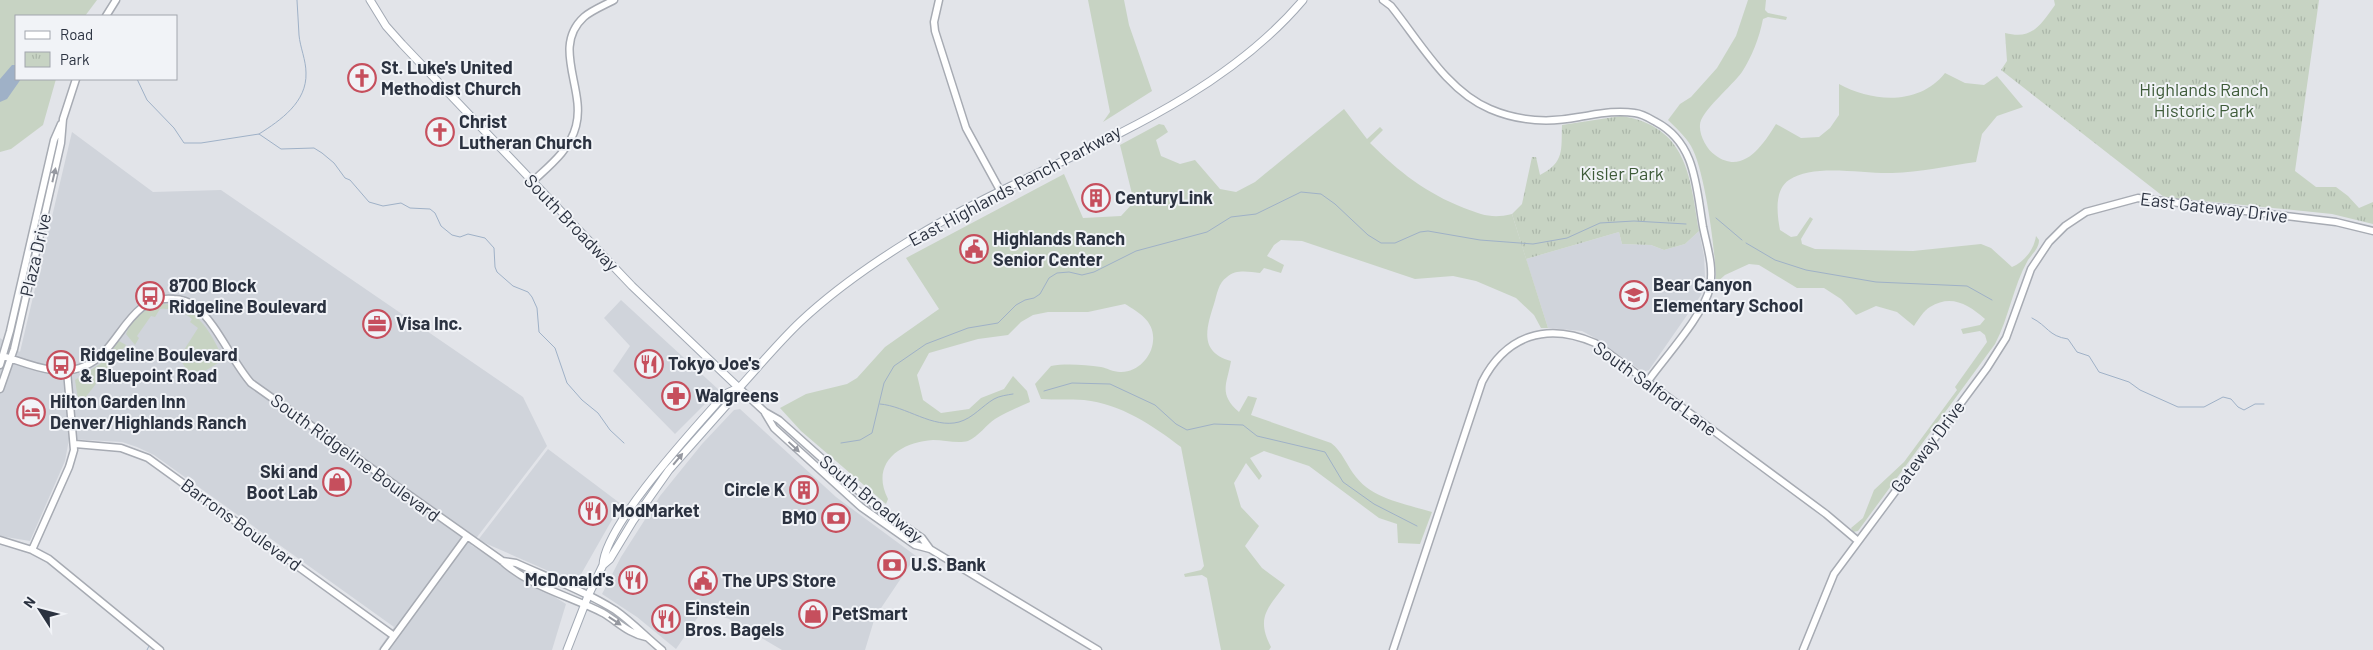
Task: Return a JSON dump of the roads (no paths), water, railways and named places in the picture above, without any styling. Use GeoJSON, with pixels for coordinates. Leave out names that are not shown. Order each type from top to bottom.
{"type":"FeatureCollection","features":[{"type":"Feature","properties":{"kind":"main road","name":"South Broadway"},"geometry":{"type":"LineString","coordinates":[[370,0],[386,26],[402,44],[532,182],[632,286],[738,388]]}},
{"type":"Feature","properties":{"kind":"main road","name":"East Highlands Ranch Parkway"},"geometry":{"type":"LineString","coordinates":[[567,650],[588,596],[604,565],[610,559],[664,476],[732,399],[738,388],[800,322],[860,274],[913,238],[1165,109],[1214,78],[1257,45],[1303,0]]}},
{"type":"Feature","properties":{"kind":"street"},"geometry":{"type":"LineString","coordinates":[[107,15],[116,0]]}},
{"type":"Feature","properties":{"kind":"street"},"geometry":{"type":"LineString","coordinates":[[532,182],[562,153],[576,126],[579,100],[568,55],[574,28],[585,16],[614,0]]}},
{"type":"Feature","properties":{"kind":"street"},"geometry":{"type":"LineString","coordinates":[[939,0],[934,22],[935,31],[966,128],[1001,192]]}},
{"type":"Feature","properties":{"kind":"street"},"geometry":{"type":"LineString","coordinates":[[1383,0],[1392,6],[1459,91],[1488,108],[1514,118],[1537,121],[1579,117],[1606,111],[1634,113],[1644,115],[1664,126],[1684,146],[1692,163],[1711,263],[1710,287],[1705,302],[1648,381]]}},
{"type":"Feature","properties":{"kind":"street","name":"Plaza Drive"},"geometry":{"type":"LineString","coordinates":[[0,365],[54,140],[76,80]]}},
{"type":"Feature","properties":{"kind":"street","name":"Plaza Drive"},"geometry":{"type":"LineString","coordinates":[[0,389],[12,358],[62,143],[63,119]]}},
{"type":"Feature","properties":{"kind":"street"},"geometry":{"type":"LineString","coordinates":[[42,190],[44,194],[38,222],[42,228]]}},
{"type":"Feature","properties":{"kind":"street","name":"East Gateway Drive"},"geometry":{"type":"LineString","coordinates":[[2048,242],[2065,226],[2086,212],[2109,204],[2138,198],[2336,222],[2373,232]]}},
{"type":"Feature","properties":{"kind":"street","name":"Gateway Drive"},"geometry":{"type":"LineString","coordinates":[[1803,650],[1834,574],[1987,368],[2006,338],[2030,269],[2048,242]]}},
{"type":"Feature","properties":{"kind":"street","name":"South Ridgeline Boulevard"},"geometry":{"type":"LineString","coordinates":[[3,356],[45,369],[67,370],[83,367],[94,362],[106,351],[131,316],[152,300],[165,298],[179,299],[193,304],[204,314],[240,371],[251,383],[466,538],[501,560],[513,572],[585,604],[634,635],[646,637]]}},
{"type":"Feature","properties":{"kind":"street","name":"South Salford Lane"},"geometry":{"type":"LineString","coordinates":[[1393,650],[1482,382],[1496,359],[1522,340],[1554,332],[1568,334],[1595,343],[1826,514],[1858,541]]}},
{"type":"Feature","properties":{"kind":"street"},"geometry":{"type":"LineString","coordinates":[[32,550],[69,467],[75,444],[67,370]]}},
{"type":"Feature","properties":{"kind":"street","name":"South Broadway"},"geometry":{"type":"LineString","coordinates":[[738,388],[765,412],[780,420],[874,505],[922,538],[930,549]]}},
{"type":"Feature","properties":{"kind":"street","name":"South Broadway"},"geometry":{"type":"LineString","coordinates":[[765,412],[774,428],[861,507],[915,545],[930,549],[1098,650]]}},
{"type":"Feature","properties":{"kind":"street","name":"Barrons Boulevard"},"geometry":{"type":"LineString","coordinates":[[75,444],[121,448],[148,458],[394,636]]}},
{"type":"Feature","properties":{"kind":"street"},"geometry":{"type":"LineString","coordinates":[[384,650],[466,538]]}},
{"type":"Feature","properties":{"kind":"street"},"geometry":{"type":"LineString","coordinates":[[0,540],[32,550],[59,566],[160,650]]}},
{"type":"Feature","properties":{"kind":"street","name":"South Ridgeline Boulevard"},"geometry":{"type":"LineString","coordinates":[[501,560],[516,563],[615,610],[640,629],[646,637]]}},
{"type":"Feature","properties":{"kind":"street"},"geometry":{"type":"LineString","coordinates":[[646,637],[662,650]]}},
{"type":"Feature","properties":{"kind":"water"},"geometry":{"type":"Polygon","coordinates":[[[12,65],[15,65],[15,80],[20,80],[7,99],[0,102],[0,79],[12,65]]]}},
{"type":"Feature","properties":{"kind":"waterway"},"geometry":{"type":"LineString","coordinates":[[259,134],[276,123],[291,109],[302,93],[305,83],[306,68],[299,35],[297,0]]}},
{"type":"Feature","properties":{"kind":"waterway"},"geometry":{"type":"LineString","coordinates":[[137,80],[147,100],[174,128],[184,143],[201,143],[259,134],[281,149],[314,148],[334,163],[345,178],[350,180],[369,202],[383,206],[401,203],[410,208],[430,209],[435,213],[441,226],[452,235],[460,237],[468,234],[485,238],[494,248],[497,272],[513,286],[528,292],[532,297],[537,308],[539,332],[555,348],[567,383],[582,400],[598,413],[610,430],[624,443]]}},
{"type":"Feature","properties":{"kind":"waterway"},"geometry":{"type":"LineString","coordinates":[[841,443],[860,440],[872,433],[884,383],[894,366],[926,344],[968,328],[998,323],[1016,305],[1040,294],[1049,278],[1057,273],[1069,272],[1082,275],[1094,272],[1136,251],[1207,232],[1231,217],[1256,214],[1301,192],[1321,194],[1335,204],[1368,235],[1381,243],[1395,243],[1420,232],[1428,231],[1480,240],[1533,244],[1567,238],[1600,223],[1634,221],[1686,224]]}},
{"type":"Feature","properties":{"kind":"waterway"},"geometry":{"type":"LineString","coordinates":[[1716,218],[1742,240]]}},
{"type":"Feature","properties":{"kind":"waterway"},"geometry":{"type":"LineString","coordinates":[[1746,243],[1775,260],[1806,270],[1876,282],[1967,286],[1992,300]]}},
{"type":"Feature","properties":{"kind":"waterway"},"geometry":{"type":"LineString","coordinates":[[2032,318],[2056,336],[2068,339],[2077,352],[2089,356],[2099,372],[2129,382],[2140,390],[2178,407],[2204,407],[2223,397],[2231,399],[2238,407],[2244,410],[2255,404],[2264,404]]}},
{"type":"Feature","properties":{"kind":"waterway"},"geometry":{"type":"LineString","coordinates":[[1044,391],[1072,383],[1110,384],[1155,405],[1176,424],[1187,430],[1214,424],[1243,425],[1257,436],[1325,452],[1343,482],[1374,504],[1417,526]]}},
{"type":"Feature","properties":{"kind":"waterway"},"geometry":{"type":"LineString","coordinates":[[880,404],[929,420],[949,423],[969,418],[996,398],[1013,394]]}},
{"type":"Feature","properties":{"kind":"waterway"},"geometry":{"type":"LineString","coordinates":[[147,650],[149,646]]}},
{"type":"Feature","properties":{"kind":"place","name":"St. Luke's United Methodist Church"},"geometry":{"type":"Point","coordinates":[362,78]}},
{"type":"Feature","properties":{"kind":"place","name":"Christ Lutheran Church"},"geometry":{"type":"Point","coordinates":[440,132]}},
{"type":"Feature","properties":{"kind":"place","name":"CenturyLink"},"geometry":{"type":"Point","coordinates":[1096,198]}},
{"type":"Feature","properties":{"kind":"place","name":"Highlands Ranch Senior Center"},"geometry":{"type":"Point","coordinates":[974,249]}},
{"type":"Feature","properties":{"kind":"place","name":"Bear Canyon Elementary School"},"geometry":{"type":"Point","coordinates":[1634,295]}},
{"type":"Feature","properties":{"kind":"place","name":"8700 Block Ridgeline Boulevard"},"geometry":{"type":"Point","coordinates":[150,296]}},
{"type":"Feature","properties":{"kind":"place","name":"Visa Inc."},"geometry":{"type":"Point","coordinates":[377,324]}},
{"type":"Feature","properties":{"kind":"place","name":"Tokyo Joe's"},"geometry":{"type":"Point","coordinates":[649,364]}},
{"type":"Feature","properties":{"kind":"place","name":"Ridgeline Boulevard & Bluepoint Road"},"geometry":{"type":"Point","coordinates":[61,365]}},
{"type":"Feature","properties":{"kind":"place","name":"Walgreens"},"geometry":{"type":"Point","coordinates":[676,396]}},
{"type":"Feature","properties":{"kind":"place","name":"Hilton Garden Inn Denver/Highlands Ranch"},"geometry":{"type":"Point","coordinates":[31,412]}},
{"type":"Feature","properties":{"kind":"place","name":"Ski and Boot Lab"},"geometry":{"type":"Point","coordinates":[337,482]}},
{"type":"Feature","properties":{"kind":"place","name":"Circle K"},"geometry":{"type":"Point","coordinates":[804,490]}},
{"type":"Feature","properties":{"kind":"place","name":"ModMarket"},"geometry":{"type":"Point","coordinates":[593,511]}},
{"type":"Feature","properties":{"kind":"place","name":"BMO"},"geometry":{"type":"Point","coordinates":[836,518]}},
{"type":"Feature","properties":{"kind":"place","name":"U.S. Bank"},"geometry":{"type":"Point","coordinates":[892,565]}},
{"type":"Feature","properties":{"kind":"place","name":"McDonald's"},"geometry":{"type":"Point","coordinates":[633,580]}},
{"type":"Feature","properties":{"kind":"place","name":"The UPS Store"},"geometry":{"type":"Point","coordinates":[703,581]}},
{"type":"Feature","properties":{"kind":"place","name":"PetSmart"},"geometry":{"type":"Point","coordinates":[813,614]}},
{"type":"Feature","properties":{"kind":"place","name":"Einstein Bros. Bagels"},"geometry":{"type":"Point","coordinates":[666,619]}},
{"type":"Feature","properties":{"kind":"park label","name":"Highlands Ranch Historic Park"},"geometry":{"type":"Point","coordinates":[2204,100]}},
{"type":"Feature","properties":{"kind":"park label","name":"Kisler Park"},"geometry":{"type":"Point","coordinates":[1622,174]}}]}
